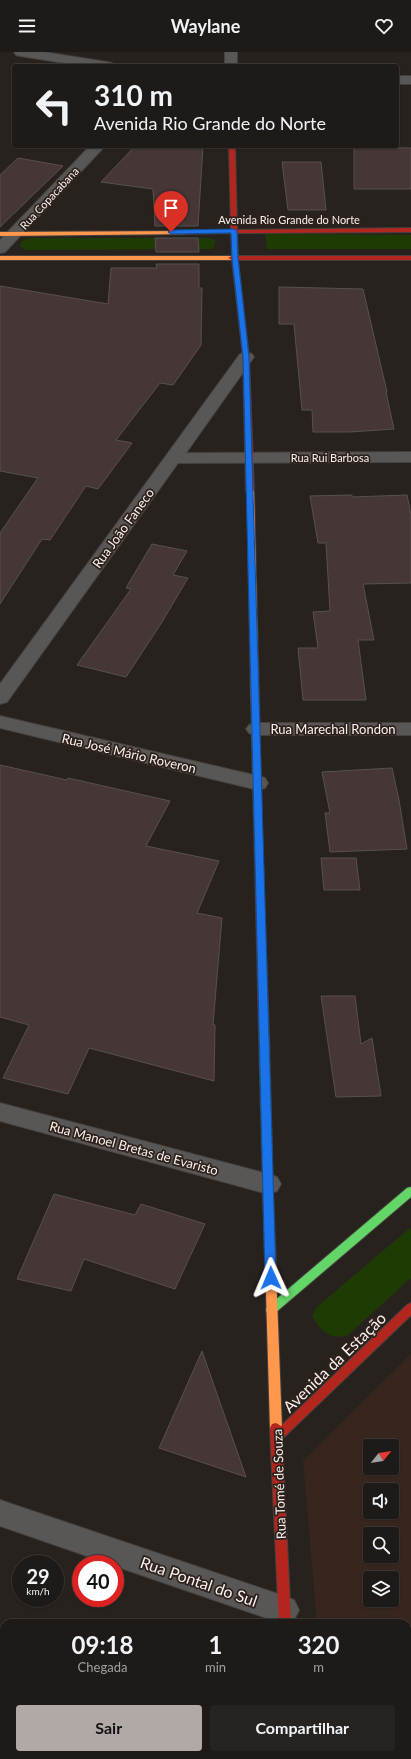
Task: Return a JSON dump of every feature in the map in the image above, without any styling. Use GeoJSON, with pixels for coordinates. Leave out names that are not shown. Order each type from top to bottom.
{"type":"FeatureCollection","features":[{"type":"Feature","properties":{"kind":"street"},"geometry":{"type":"LineString","coordinates":[[20,52],[95,64]]}},
{"type":"Feature","properties":{"kind":"street"},"geometry":{"type":"LineString","coordinates":[[231,52],[231,64]]}},
{"type":"Feature","properties":{"kind":"street"},"geometry":{"type":"LineString","coordinates":[[399,80],[411,80]]}},
{"type":"Feature","properties":{"kind":"street","name":"Rua Copacabana"},"geometry":{"type":"LineString","coordinates":[[0,249],[7,234],[96,148]]}},
{"type":"Feature","properties":{"kind":"street","name":"Rua Tomé de Souza"},"geometry":{"type":"LineString","coordinates":[[232,148],[235,258],[246,357],[268,1184],[284,1617]]}},
{"type":"Feature","properties":{"kind":"street","name":"Avenida Rio Grande do Norte"},"geometry":{"type":"LineString","coordinates":[[7,234],[411,230]]}},
{"type":"Feature","properties":{"kind":"street"},"geometry":{"type":"LineString","coordinates":[[0,258],[411,258]]}},
{"type":"Feature","properties":{"kind":"street","name":"Rua João Faneco"},"geometry":{"type":"LineString","coordinates":[[0,698],[246,357]]}},
{"type":"Feature","properties":{"kind":"street","name":"Rua Rui Barbosa"},"geometry":{"type":"LineString","coordinates":[[174,458],[411,457]]}},
{"type":"Feature","properties":{"kind":"street","name":"Rua José Mário Roveron"},"geometry":{"type":"LineString","coordinates":[[0,722],[258,783]]}},
{"type":"Feature","properties":{"kind":"street","name":"Rua Marechal Rondon"},"geometry":{"type":"LineString","coordinates":[[256,728],[411,729]]}},
{"type":"Feature","properties":{"kind":"street","name":"Rua Manoel Bretas de Evaristo"},"geometry":{"type":"LineString","coordinates":[[0,1112],[268,1184]]}},
{"type":"Feature","properties":{"kind":"street"},"geometry":{"type":"LineString","coordinates":[[272,1310],[411,1191]]}},
{"type":"Feature","properties":{"kind":"street","name":"Avenida da Estação"},"geometry":{"type":"LineString","coordinates":[[277,1437],[411,1308]]}},
{"type":"Feature","properties":{"kind":"street","name":"Rua Pontal do Sul"},"geometry":{"type":"LineString","coordinates":[[0,1512],[284,1617]]}},
{"type":"Feature","properties":{"kind":"shaded area"},"geometry":{"type":"Polygon","coordinates":[[[411,1354],[411,1619],[317,1619],[303,1461],[411,1354]]]}},
{"type":"Feature","properties":{"kind":"green space"},"geometry":{"type":"Polygon","coordinates":[[[265,234],[411,235],[411,249],[267,249],[265,234]]]}},
{"type":"Feature","properties":{"kind":"green space"},"geometry":{"type":"Polygon","coordinates":[[[29,238],[209,238],[215,240],[215,246],[210,249],[25,250],[20,246],[21,242],[29,238]]]}},
{"type":"Feature","properties":{"kind":"green space"},"geometry":{"type":"Polygon","coordinates":[[[411,1227],[411,1278],[348,1335],[336,1337],[331,1336],[322,1330],[312,1316],[317,1307],[411,1227]]]}},
{"type":"Feature","properties":{"kind":"building"},"geometry":{"type":"Polygon","coordinates":[[[133,148],[203,148],[198,226],[155,226],[153,189],[101,182],[133,148]]]}},
{"type":"Feature","properties":{"kind":"building"},"geometry":{"type":"Polygon","coordinates":[[[354,148],[411,148],[411,189],[354,189],[354,148]]]}},
{"type":"Feature","properties":{"kind":"building"},"geometry":{"type":"Polygon","coordinates":[[[18,158],[63,166],[0,227],[0,175],[18,158]]]}},
{"type":"Feature","properties":{"kind":"building"},"geometry":{"type":"Polygon","coordinates":[[[282,162],[321,162],[326,210],[288,210],[282,162]]]}},
{"type":"Feature","properties":{"kind":"building"},"geometry":{"type":"Polygon","coordinates":[[[155,238],[198,238],[199,252],[156,252],[155,238]]]}},
{"type":"Feature","properties":{"kind":"building"},"geometry":{"type":"Polygon","coordinates":[[[156,264],[199,264],[199,288],[202,288],[201,345],[173,385],[160,383],[116,440],[132,443],[98,489],[86,486],[50,540],[42,539],[0,604],[0,533],[38,478],[0,471],[0,286],[108,304],[111,268],[157,268],[156,264]]]}},
{"type":"Feature","properties":{"kind":"building"},"geometry":{"type":"Polygon","coordinates":[[[279,287],[363,289],[394,429],[350,432],[313,432],[312,410],[302,410],[294,324],[279,324],[279,287]]]}},
{"type":"Feature","properties":{"kind":"building"},"geometry":{"type":"Polygon","coordinates":[[[352,495],[352,497],[407,495],[411,515],[411,583],[363,584],[374,640],[358,640],[366,700],[303,700],[298,648],[318,648],[313,612],[330,611],[326,543],[318,543],[310,496],[352,495]]]}},
{"type":"Feature","properties":{"kind":"building"},"geometry":{"type":"Polygon","coordinates":[[[152,544],[187,551],[173,575],[188,578],[162,622],[126,677],[77,665],[131,589],[126,588],[152,544]]]}},
{"type":"Feature","properties":{"kind":"building"},"geometry":{"type":"Polygon","coordinates":[[[0,765],[67,780],[68,778],[170,801],[146,846],[219,861],[197,913],[222,918],[213,1025],[215,1025],[214,1081],[89,1048],[68,1094],[3,1078],[29,1025],[0,1017],[0,765]]]}},
{"type":"Feature","properties":{"kind":"building"},"geometry":{"type":"Polygon","coordinates":[[[392,768],[407,849],[330,852],[325,813],[330,813],[322,772],[392,768]]]}},
{"type":"Feature","properties":{"kind":"building"},"geometry":{"type":"Polygon","coordinates":[[[321,858],[356,858],[360,890],[324,890],[321,858]]]}},
{"type":"Feature","properties":{"kind":"building"},"geometry":{"type":"Polygon","coordinates":[[[321,996],[355,996],[361,1044],[372,1038],[381,1096],[336,1097],[321,996]]]}},
{"type":"Feature","properties":{"kind":"building"},"geometry":{"type":"Polygon","coordinates":[[[54,1194],[135,1215],[141,1204],[205,1224],[175,1289],[84,1259],[71,1291],[17,1279],[54,1194]]]}},
{"type":"Feature","properties":{"kind":"building"},"geometry":{"type":"Polygon","coordinates":[[[202,1351],[246,1477],[159,1448],[202,1351]]]}},
{"type":"Feature","properties":{"kind":"traffic: fast"},"geometry":{"type":"LineString","coordinates":[[255,702],[259,862]]}},
{"type":"Feature","properties":{"kind":"traffic: fast"},"geometry":{"type":"LineString","coordinates":[[264,1035],[268,1192]]}},
{"type":"Feature","properties":{"kind":"traffic: fast"},"geometry":{"type":"LineString","coordinates":[[271,1310],[411,1191]]}},
{"type":"Feature","properties":{"kind":"traffic: slow"},"geometry":{"type":"LineString","coordinates":[[0,234],[186,232]]}},
{"type":"Feature","properties":{"kind":"traffic: slow"},"geometry":{"type":"LineString","coordinates":[[0,258],[231,258]]}},
{"type":"Feature","properties":{"kind":"traffic: slow"},"geometry":{"type":"LineString","coordinates":[[250,491],[255,702]]}},
{"type":"Feature","properties":{"kind":"traffic: slow"},"geometry":{"type":"LineString","coordinates":[[268,1192],[276,1428]]}},
{"type":"Feature","properties":{"kind":"traffic: jam"},"geometry":{"type":"LineString","coordinates":[[232,148],[235,258],[246,357],[250,491]]}},
{"type":"Feature","properties":{"kind":"traffic: jam"},"geometry":{"type":"LineString","coordinates":[[186,232],[411,230]]}},
{"type":"Feature","properties":{"kind":"traffic: jam"},"geometry":{"type":"LineString","coordinates":[[231,258],[411,258]]}},
{"type":"Feature","properties":{"kind":"traffic: jam"},"geometry":{"type":"LineString","coordinates":[[259,862],[264,1035]]}},
{"type":"Feature","properties":{"kind":"traffic: jam"},"geometry":{"type":"LineString","coordinates":[[277,1437],[411,1308]]}},
{"type":"Feature","properties":{"kind":"traffic: jam"},"geometry":{"type":"LineString","coordinates":[[276,1428],[285,1619]]}},
{"type":"Feature","properties":{"kind":"route"},"geometry":{"type":"LineString","coordinates":[[171,232],[234,231],[235,258],[246,357],[271,1278]]}}]}
